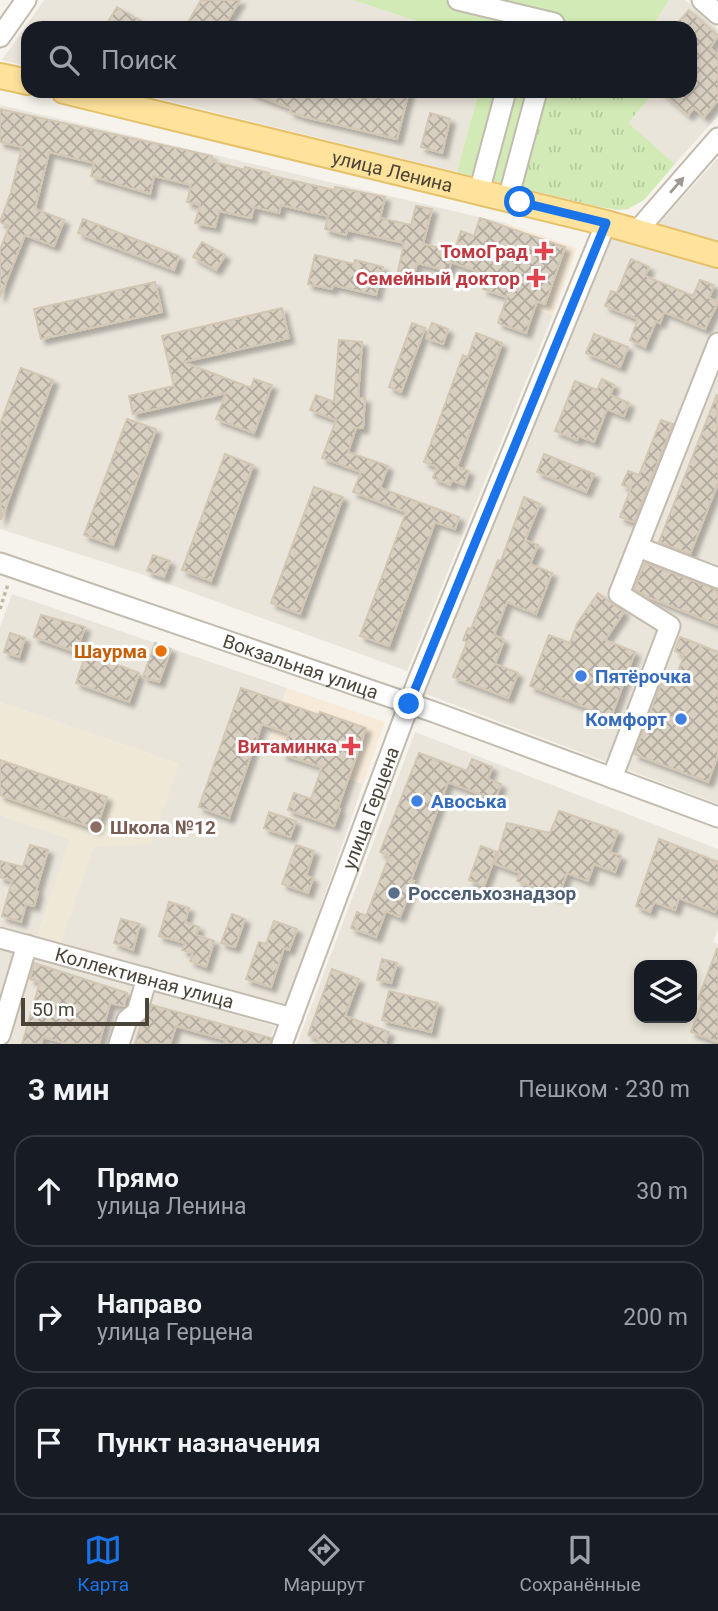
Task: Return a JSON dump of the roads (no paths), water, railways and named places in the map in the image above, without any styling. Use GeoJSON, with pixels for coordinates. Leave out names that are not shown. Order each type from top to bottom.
{"type":"FeatureCollection","features":[{"type":"Feature","properties":{"kind":"main road"},"geometry":{"type":"LineString","coordinates":[[0,76],[21,80]]}},
{"type":"Feature","properties":{"kind":"main road","name":"улица Ленина"},"geometry":{"type":"LineString","coordinates":[[93,98],[606,223],[718,255]]}},
{"type":"Feature","properties":{"kind":"street"},"geometry":{"type":"LineString","coordinates":[[0,37],[26,0]]}},
{"type":"Feature","properties":{"kind":"street"},"geometry":{"type":"LineString","coordinates":[[458,0],[521,21]]}},
{"type":"Feature","properties":{"kind":"street"},"geometry":{"type":"LineString","coordinates":[[702,0],[718,14]]}},
{"type":"Feature","properties":{"kind":"street"},"geometry":{"type":"LineString","coordinates":[[479,192],[504,98]]}},
{"type":"Feature","properties":{"kind":"street"},"geometry":{"type":"LineString","coordinates":[[508,199],[535,98]]}},
{"type":"Feature","properties":{"kind":"street"},"geometry":{"type":"LineString","coordinates":[[637,231],[718,138]]}},
{"type":"Feature","properties":{"kind":"street","name":"улица Герцена"},"geometry":{"type":"LineString","coordinates":[[282,1044],[409,704],[606,223]]}},
{"type":"Feature","properties":{"kind":"street"},"geometry":{"type":"LineString","coordinates":[[612,778],[670,626],[619,594],[718,344]]}},
{"type":"Feature","properties":{"kind":"street"},"geometry":{"type":"LineString","coordinates":[[638,547],[718,578]]}},
{"type":"Feature","properties":{"kind":"street","name":"Вокзальная улица"},"geometry":{"type":"LineString","coordinates":[[7,565],[409,704],[718,817]]}},
{"type":"Feature","properties":{"kind":"street","name":"Коллективная улица"},"geometry":{"type":"LineString","coordinates":[[0,938],[292,1018]]}},
{"type":"Feature","properties":{"kind":"street"},"geometry":{"type":"LineString","coordinates":[[0,1035],[27,945]]}},
{"type":"Feature","properties":{"kind":"street"},"geometry":{"type":"LineString","coordinates":[[119,1044],[127,1020],[137,1012],[146,978]]}},
{"type":"Feature","properties":{"kind":"place","name":"ТомоГрад"},"geometry":{"type":"Point","coordinates":[544,251]}},
{"type":"Feature","properties":{"kind":"place","name":"Семейный доктор"},"geometry":{"type":"Point","coordinates":[536,278]}},
{"type":"Feature","properties":{"kind":"place","name":"Шаурма"},"geometry":{"type":"Point","coordinates":[161,651]}},
{"type":"Feature","properties":{"kind":"place","name":"Пятёрочка"},"geometry":{"type":"Point","coordinates":[581,676]}},
{"type":"Feature","properties":{"kind":"place","name":"Комфорт"},"geometry":{"type":"Point","coordinates":[681,719]}},
{"type":"Feature","properties":{"kind":"place","name":"Витаминка"},"geometry":{"type":"Point","coordinates":[351,746]}},
{"type":"Feature","properties":{"kind":"place","name":"Авоська"},"geometry":{"type":"Point","coordinates":[417,801]}},
{"type":"Feature","properties":{"kind":"place","name":"Школа №12"},"geometry":{"type":"Point","coordinates":[96,827]}},
{"type":"Feature","properties":{"kind":"place","name":"Россельхознадзор"},"geometry":{"type":"Point","coordinates":[394,893]}}]}
